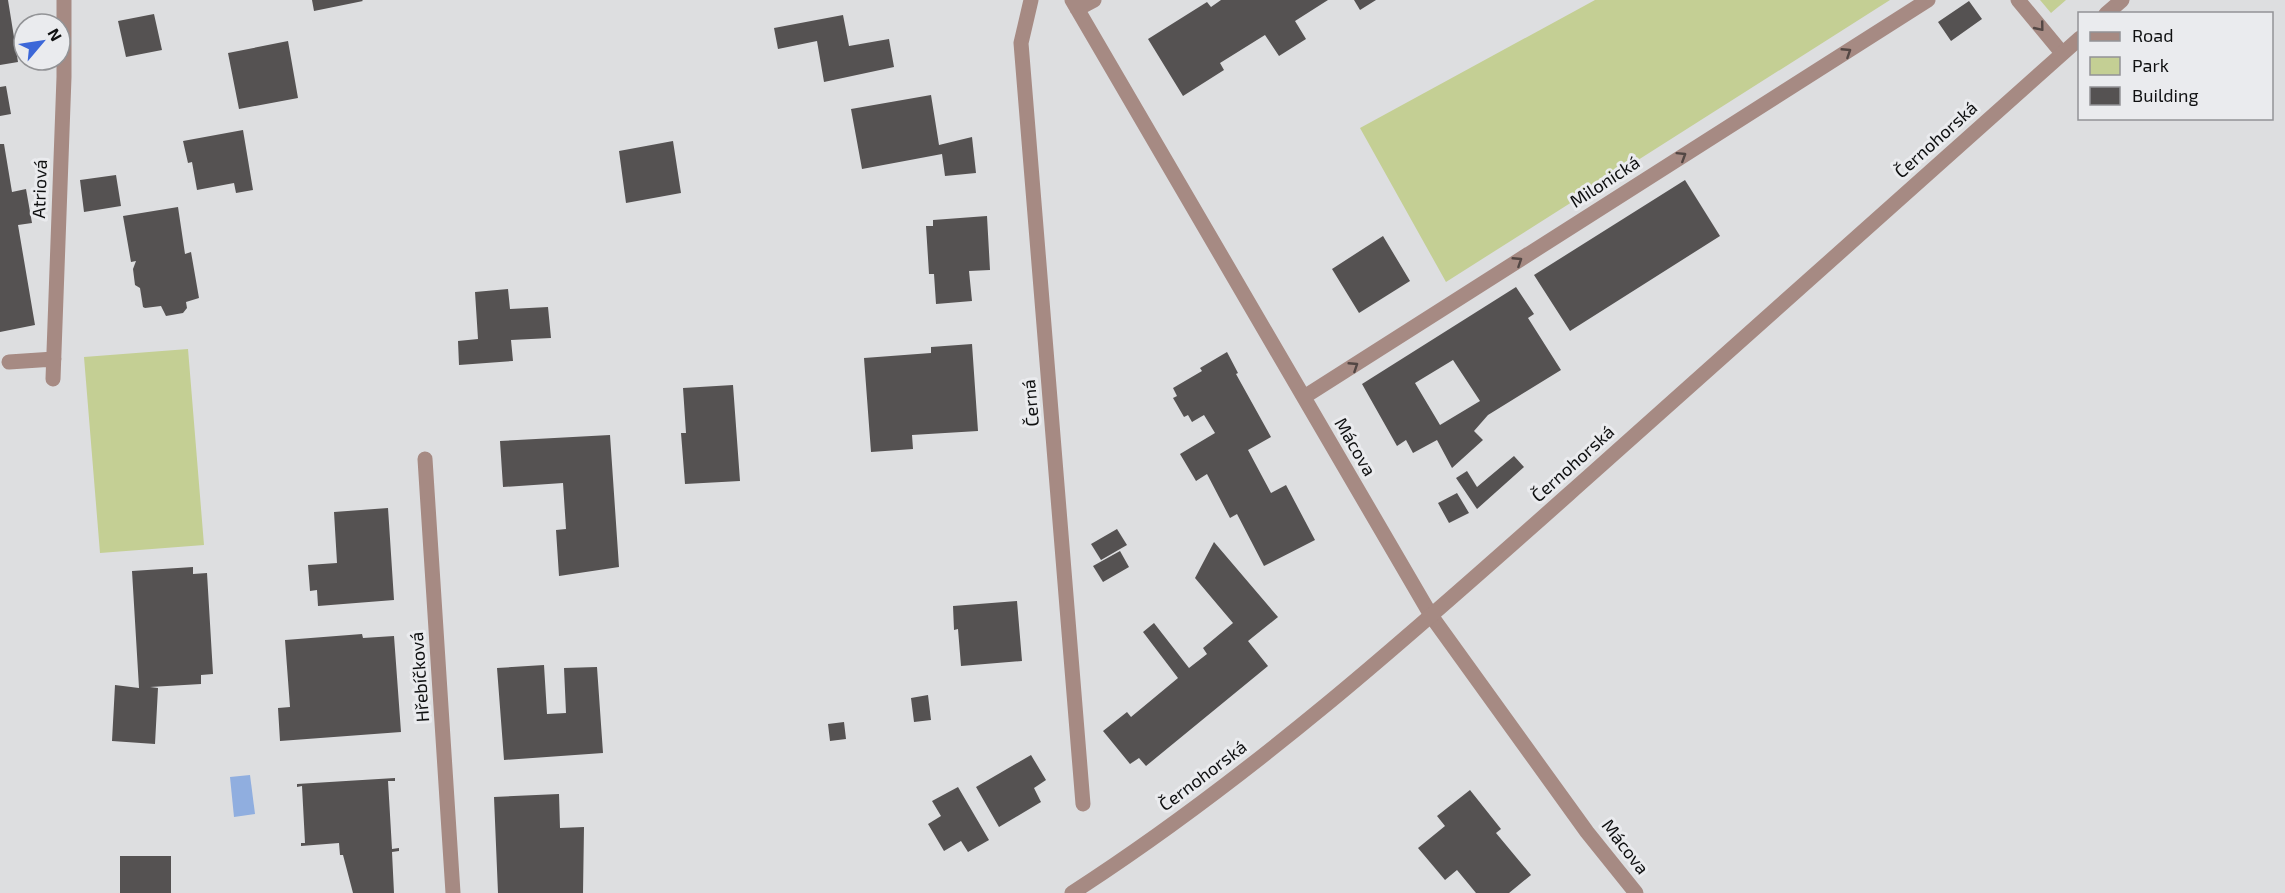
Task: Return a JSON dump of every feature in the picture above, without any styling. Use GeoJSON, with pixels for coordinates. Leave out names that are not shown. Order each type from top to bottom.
{"type":"FeatureCollection","features":[{"type":"Feature","properties":{"kind":"street","name":"Atriová"},"geometry":{"type":"LineString","coordinates":[[53,379],[64,0]]}},
{"type":"Feature","properties":{"kind":"street","name":"Černá"},"geometry":{"type":"LineString","coordinates":[[1031,0],[1021,43],[1083,804]]}},
{"type":"Feature","properties":{"kind":"street"},"geometry":{"type":"LineString","coordinates":[[1074,4],[1094,0]]}},
{"type":"Feature","properties":{"kind":"street","name":"Milonická"},"geometry":{"type":"LineString","coordinates":[[1304,397],[1928,0]]}},
{"type":"Feature","properties":{"kind":"street"},"geometry":{"type":"LineString","coordinates":[[2019,0],[2062,53]]}},
{"type":"Feature","properties":{"kind":"street"},"geometry":{"type":"LineString","coordinates":[[2108,12],[2122,0]]}},
{"type":"Feature","properties":{"kind":"street","name":"Mácova"},"geometry":{"type":"LineString","coordinates":[[1074,4],[1432,616],[1587,832],[1636,893]]}},
{"type":"Feature","properties":{"kind":"street","name":"Černohorská"},"geometry":{"type":"LineString","coordinates":[[1072,893],[1126,858],[1241,773],[1432,616],[2078,39]]}},
{"type":"Feature","properties":{"kind":"street"},"geometry":{"type":"LineString","coordinates":[[9,362],[54,359]]}},
{"type":"Feature","properties":{"kind":"street","name":"Hřebíčková"},"geometry":{"type":"LineString","coordinates":[[425,459],[453,893]]}},
{"type":"Feature","properties":{"kind":"green space"},"geometry":{"type":"Polygon","coordinates":[[[1595,0],[1890,0],[1446,282],[1360,128],[1595,0]]]}},
{"type":"Feature","properties":{"kind":"green space"},"geometry":{"type":"Polygon","coordinates":[[[2040,0],[2066,0],[2051,13],[2040,0]]]}},
{"type":"Feature","properties":{"kind":"green space"},"geometry":{"type":"Polygon","coordinates":[[[188,349],[204,545],[100,553],[84,357],[188,349]]]}},
{"type":"Feature","properties":{"kind":"water"},"geometry":{"type":"Polygon","coordinates":[[[250,775],[255,814],[234,817],[230,777],[250,775]]]}},
{"type":"Feature","properties":{"kind":"building"},"geometry":{"type":"Polygon","coordinates":[[[0,0],[8,0],[12,25],[12,63],[0,65],[0,0]]]}},
{"type":"Feature","properties":{"kind":"building"},"geometry":{"type":"Polygon","coordinates":[[[312,0],[362,0],[363,1],[314,11],[312,0]]]}},
{"type":"Feature","properties":{"kind":"building"},"geometry":{"type":"Polygon","coordinates":[[[1221,0],[1328,0],[1295,21],[1306,39],[1279,56],[1265,35],[1220,63],[1224,70],[1183,96],[1148,39],[1207,2],[1211,7],[1221,0]]]}},
{"type":"Feature","properties":{"kind":"building"},"geometry":{"type":"Polygon","coordinates":[[[1354,0],[1376,0],[1360,10],[1354,0]]]}},
{"type":"Feature","properties":{"kind":"building"},"geometry":{"type":"Polygon","coordinates":[[[1969,1],[1982,19],[1951,41],[1938,22],[1969,1]]]}},
{"type":"Feature","properties":{"kind":"building"},"geometry":{"type":"Polygon","coordinates":[[[154,14],[162,50],[126,57],[118,21],[154,14]]]}},
{"type":"Feature","properties":{"kind":"building"},"geometry":{"type":"Polygon","coordinates":[[[843,15],[849,46],[889,39],[894,67],[824,82],[817,41],[778,49],[774,28],[843,15]]]}},
{"type":"Feature","properties":{"kind":"building"},"geometry":{"type":"Polygon","coordinates":[[[288,41],[298,98],[239,109],[228,53],[288,41]]]}},
{"type":"Feature","properties":{"kind":"building"},"geometry":{"type":"Polygon","coordinates":[[[6,86],[11,114],[0,116],[0,87],[6,86]]]}},
{"type":"Feature","properties":{"kind":"building"},"geometry":{"type":"Polygon","coordinates":[[[931,95],[939,145],[972,137],[976,173],[945,176],[942,154],[862,169],[851,109],[931,95]]]}},
{"type":"Feature","properties":{"kind":"building"},"geometry":{"type":"Polygon","coordinates":[[[243,130],[253,190],[236,193],[234,183],[197,190],[192,162],[188,163],[183,141],[243,130]]]}},
{"type":"Feature","properties":{"kind":"building"},"geometry":{"type":"Polygon","coordinates":[[[673,141],[681,193],[626,203],[619,151],[673,141]]]}},
{"type":"Feature","properties":{"kind":"building"},"geometry":{"type":"Polygon","coordinates":[[[0,144],[4,144],[12,192],[26,189],[32,223],[18,225],[35,325],[0,332],[0,144]]]}},
{"type":"Feature","properties":{"kind":"building"},"geometry":{"type":"Polygon","coordinates":[[[116,175],[121,206],[84,212],[80,180],[116,175]]]}},
{"type":"Feature","properties":{"kind":"building"},"geometry":{"type":"Polygon","coordinates":[[[1685,180],[1720,236],[1570,331],[1534,275],[1685,180]]]}},
{"type":"Feature","properties":{"kind":"building"},"geometry":{"type":"Polygon","coordinates":[[[178,207],[185,254],[191,252],[199,298],[186,302],[187,308],[183,313],[166,316],[161,306],[143,307],[140,288],[135,285],[133,269],[136,261],[131,262],[123,216],[178,207]]]}},
{"type":"Feature","properties":{"kind":"building"},"geometry":{"type":"Polygon","coordinates":[[[987,216],[990,270],[969,271],[972,301],[936,304],[934,274],[929,274],[926,226],[933,226],[933,220],[987,216]]]}},
{"type":"Feature","properties":{"kind":"building"},"geometry":{"type":"Polygon","coordinates":[[[1383,236],[1410,281],[1359,313],[1332,269],[1383,236]]]}},
{"type":"Feature","properties":{"kind":"building"},"geometry":{"type":"Polygon","coordinates":[[[1516,287],[1534,314],[1528,318],[1561,370],[1488,415],[1474,431],[1483,440],[1452,468],[1437,440],[1413,453],[1406,440],[1397,446],[1362,384],[1516,287]],[[1453,360],[1415,383],[1440,425],[1480,401],[1453,360]]]}},
{"type":"Feature","properties":{"kind":"building"},"geometry":{"type":"Polygon","coordinates":[[[508,289],[510,309],[548,307],[551,338],[511,340],[513,361],[459,365],[458,341],[478,339],[475,292],[508,289]]]}},
{"type":"Feature","properties":{"kind":"building"},"geometry":{"type":"Polygon","coordinates":[[[972,344],[978,431],[912,435],[913,449],[871,452],[864,358],[931,353],[931,347],[972,344]]]}},
{"type":"Feature","properties":{"kind":"building"},"geometry":{"type":"Polygon","coordinates":[[[1227,352],[1238,373],[1236,374],[1271,437],[1248,450],[1271,493],[1286,485],[1315,540],[1264,566],[1237,514],[1230,518],[1207,474],[1196,481],[1180,454],[1215,433],[1204,415],[1192,422],[1188,415],[1184,417],[1173,398],[1177,396],[1173,388],[1202,371],[1200,368],[1227,352]]]}},
{"type":"Feature","properties":{"kind":"building"},"geometry":{"type":"Polygon","coordinates":[[[733,385],[740,481],[685,484],[681,433],[686,433],[683,388],[733,385]]]}},
{"type":"Feature","properties":{"kind":"building"},"geometry":{"type":"Polygon","coordinates":[[[610,435],[619,567],[559,576],[556,530],[566,529],[563,483],[503,487],[500,441],[610,435]]]}},
{"type":"Feature","properties":{"kind":"building"},"geometry":{"type":"Polygon","coordinates":[[[1514,456],[1524,467],[1477,509],[1456,478],[1467,471],[1477,487],[1514,456]]]}},
{"type":"Feature","properties":{"kind":"building"},"geometry":{"type":"Polygon","coordinates":[[[1457,493],[1469,513],[1449,523],[1438,503],[1457,493]]]}},
{"type":"Feature","properties":{"kind":"building"},"geometry":{"type":"Polygon","coordinates":[[[388,508],[394,600],[318,606],[317,590],[310,591],[308,565],[337,563],[334,512],[388,508]]]}},
{"type":"Feature","properties":{"kind":"building"},"geometry":{"type":"Polygon","coordinates":[[[1117,529],[1127,545],[1101,560],[1091,544],[1117,529]]]}},
{"type":"Feature","properties":{"kind":"building"},"geometry":{"type":"Polygon","coordinates":[[[1214,542],[1278,617],[1248,641],[1268,666],[1146,766],[1139,758],[1130,764],[1103,731],[1127,712],[1131,717],[1178,678],[1143,632],[1154,623],[1189,668],[1207,654],[1203,648],[1233,623],[1195,578],[1214,542]]]}},
{"type":"Feature","properties":{"kind":"building"},"geometry":{"type":"Polygon","coordinates":[[[1120,551],[1129,567],[1103,582],[1093,566],[1120,551]]]}},
{"type":"Feature","properties":{"kind":"building"},"geometry":{"type":"Polygon","coordinates":[[[193,567],[193,574],[207,573],[213,674],[201,675],[201,684],[150,687],[158,688],[155,744],[112,741],[115,685],[139,688],[132,571],[193,567]]]}},
{"type":"Feature","properties":{"kind":"building"},"geometry":{"type":"Polygon","coordinates":[[[1017,601],[1022,661],[961,666],[958,629],[954,630],[953,606],[1017,601]]]}},
{"type":"Feature","properties":{"kind":"building"},"geometry":{"type":"Polygon","coordinates":[[[362,634],[363,638],[394,636],[401,732],[280,741],[278,708],[290,707],[285,640],[362,634]]]}},
{"type":"Feature","properties":{"kind":"building"},"geometry":{"type":"Polygon","coordinates":[[[544,665],[547,714],[566,713],[564,668],[597,667],[603,753],[504,760],[497,668],[544,665]]]}},
{"type":"Feature","properties":{"kind":"building"},"geometry":{"type":"Polygon","coordinates":[[[928,695],[931,720],[914,722],[911,698],[928,695]]]}},
{"type":"Feature","properties":{"kind":"building"},"geometry":{"type":"Polygon","coordinates":[[[844,722],[846,739],[830,741],[828,724],[844,722]]]}},
{"type":"Feature","properties":{"kind":"building"},"geometry":{"type":"Polygon","coordinates":[[[1031,755],[1046,780],[1034,788],[1041,802],[999,827],[976,787],[1031,755]]]}},
{"type":"Feature","properties":{"kind":"building"},"geometry":{"type":"Polygon","coordinates":[[[395,778],[395,781],[388,781],[392,849],[399,848],[399,851],[392,852],[394,893],[353,893],[343,855],[340,855],[339,843],[301,846],[301,843],[305,843],[302,786],[297,787],[297,784],[395,778]]]}},
{"type":"Feature","properties":{"kind":"building"},"geometry":{"type":"Polygon","coordinates":[[[958,787],[989,840],[968,852],[961,841],[944,851],[928,824],[941,816],[932,801],[958,787]]]}},
{"type":"Feature","properties":{"kind":"building"},"geometry":{"type":"Polygon","coordinates":[[[1470,790],[1501,829],[1496,833],[1531,875],[1509,893],[1476,893],[1457,870],[1445,880],[1418,848],[1445,826],[1437,816],[1470,790]]]}},
{"type":"Feature","properties":{"kind":"building"},"geometry":{"type":"Polygon","coordinates":[[[559,794],[560,828],[584,827],[583,893],[498,893],[494,797],[559,794]]]}},
{"type":"Feature","properties":{"kind":"building"},"geometry":{"type":"Polygon","coordinates":[[[120,856],[171,856],[171,893],[120,893],[120,856]]]}}]}
